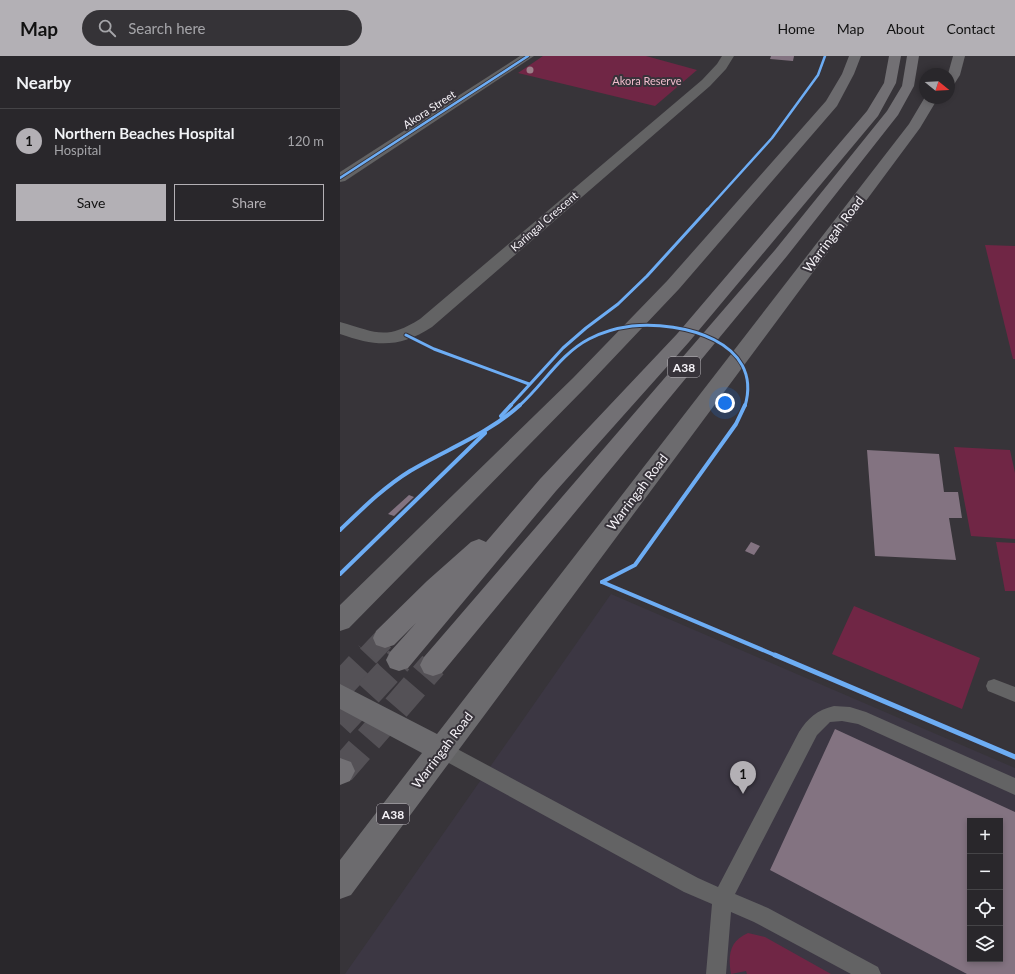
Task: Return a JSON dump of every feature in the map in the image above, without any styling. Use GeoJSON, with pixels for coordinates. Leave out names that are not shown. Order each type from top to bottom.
{"type":"FeatureCollection","features":[{"type":"Feature","properties":{"kind":"highway","name":"A38"},"geometry":{"type":"LineString","coordinates":[[399,660],[548,484],[683,338],[873,113],[890,83],[895,56]]}},
{"type":"Feature","properties":{"kind":"highway","name":"A38"},"geometry":{"type":"LineString","coordinates":[[433,665],[781,253],[888,118],[908,86],[913,56]]}},
{"type":"Feature","properties":{"kind":"highway"},"geometry":{"type":"LineString","coordinates":[[385,638],[435,588],[548,484]]}},
{"type":"Feature","properties":{"kind":"main road"},"geometry":{"type":"LineString","coordinates":[[340,621],[580,382],[673,285],[832,103],[848,74],[855,56]]}},
{"type":"Feature","properties":{"kind":"main road"},"geometry":{"type":"LineString","coordinates":[[955,71],[959,56]]}},
{"type":"Feature","properties":{"kind":"main road","name":"Warringah Road"},"geometry":{"type":"LineString","coordinates":[[340,884],[915,125],[927,104]]}},
{"type":"Feature","properties":{"kind":"main road"},"geometry":{"type":"LineString","coordinates":[[915,125],[934,104]]}},
{"type":"Feature","properties":{"kind":"main road"},"geometry":{"type":"LineString","coordinates":[[340,696],[442,750]]}},
{"type":"Feature","properties":{"kind":"street","name":"Akora Street"},"geometry":{"type":"LineString","coordinates":[[340,178],[528,56]]}},
{"type":"Feature","properties":{"kind":"street","name":"Karingal Crescent"},"geometry":{"type":"LineString","coordinates":[[340,328],[372,339],[384,339],[406,335],[421,326],[706,83],[722,66],[728,56]]}},
{"type":"Feature","properties":{"kind":"lane"},"geometry":{"type":"LineString","coordinates":[[994,686],[1015,695]]}},
{"type":"Feature","properties":{"kind":"lane"},"geometry":{"type":"LineString","coordinates":[[716,974],[722,899],[805,738],[813,725],[821,717],[833,713],[860,717],[1015,787]]}},
{"type":"Feature","properties":{"kind":"lane"},"geometry":{"type":"LineString","coordinates":[[442,750],[690,885],[761,914],[871,974]]}},
{"type":"Feature","properties":{"kind":"shaded area"},"geometry":{"type":"Polygon","coordinates":[[[611,594],[1015,768],[1015,974],[345,974],[611,594]]]}},
{"type":"Feature","properties":{"kind":"green space","name":"Akora Reserve"},"geometry":{"type":"Polygon","coordinates":[[[543,56],[646,56],[697,70],[655,106],[518,73],[543,56]]]}},
{"type":"Feature","properties":{"kind":"green space"},"geometry":{"type":"Polygon","coordinates":[[[985,245],[1015,246],[1015,359],[1013,359],[985,245]]]}},
{"type":"Feature","properties":{"kind":"green space"},"geometry":{"type":"Polygon","coordinates":[[[954,447],[1010,450],[1015,473],[1015,539],[971,536],[954,447]]]}},
{"type":"Feature","properties":{"kind":"green space"},"geometry":{"type":"Polygon","coordinates":[[[996,542],[1015,543],[1015,591],[1005,591],[996,542]]]}},
{"type":"Feature","properties":{"kind":"green space"},"geometry":{"type":"Polygon","coordinates":[[[854,606],[980,658],[962,709],[832,654],[854,606]]]}},
{"type":"Feature","properties":{"kind":"green space"},"geometry":{"type":"Polygon","coordinates":[[[748,933],[765,937],[831,974],[747,974],[746,971],[731,974],[730,955],[733,945],[742,936],[748,933]]]}},
{"type":"Feature","properties":{"kind":"building"},"geometry":{"type":"Polygon","coordinates":[[[771,56],[794,56],[793,61],[770,59],[771,56]]]}},
{"type":"Feature","properties":{"kind":"building"},"geometry":{"type":"Polygon","coordinates":[[[867,450],[939,454],[944,492],[958,492],[962,518],[949,518],[956,560],[875,556],[867,450]]]}},
{"type":"Feature","properties":{"kind":"building"},"geometry":{"type":"Polygon","coordinates":[[[409,495],[414,497],[394,516],[388,514],[409,495]]]}},
{"type":"Feature","properties":{"kind":"building"},"geometry":{"type":"Polygon","coordinates":[[[751,542],[760,546],[754,555],[745,551],[751,542]]]}},
{"type":"Feature","properties":{"kind":"building"},"geometry":{"type":"Polygon","coordinates":[[[835,729],[1015,812],[1015,974],[967,974],[770,870],[835,729]]]}},
{"type":"Feature","properties":{"kind":"tunnel"},"geometry":{"type":"LineString","coordinates":[[368,656],[385,638]]}},
{"type":"Feature","properties":{"kind":"tunnel"},"geometry":{"type":"LineString","coordinates":[[340,686],[369,655]]}},
{"type":"Feature","properties":{"kind":"tunnel"},"geometry":{"type":"LineString","coordinates":[[340,724],[399,660]]}},
{"type":"Feature","properties":{"kind":"tunnel"},"geometry":{"type":"LineString","coordinates":[[341,771],[433,665]]}},
{"type":"Feature","properties":{"kind":"cycle path"},"geometry":{"type":"LineString","coordinates":[[340,178],[528,56]]}},
{"type":"Feature","properties":{"kind":"cycle path"},"geometry":{"type":"LineString","coordinates":[[501,416],[563,348],[586,328],[618,304],[647,276],[746,168],[772,138],[818,75],[825,56]]}},
{"type":"Feature","properties":{"kind":"cycle path"},"geometry":{"type":"LineString","coordinates":[[340,530],[373,499],[399,478],[483,432],[514,411],[529,397],[563,359],[575,348],[588,340],[602,333],[616,329],[647,325],[686,329],[710,337],[731,351],[746,374],[748,382],[747,399],[741,415],[635,565],[602,582]]}},
{"type":"Feature","properties":{"kind":"cycle path"},"geometry":{"type":"LineString","coordinates":[[406,335],[434,349],[529,384]]}},
{"type":"Feature","properties":{"kind":"cycle path"},"geometry":{"type":"LineString","coordinates":[[340,574],[485,433]]}},
{"type":"Feature","properties":{"kind":"cycle path"},"geometry":{"type":"LineString","coordinates":[[602,582],[1015,757]]}},
{"type":"Feature","properties":{"kind":"place","name":"Northern Beaches Hospital"},"geometry":{"type":"Point","coordinates":[743,794]}}]}
